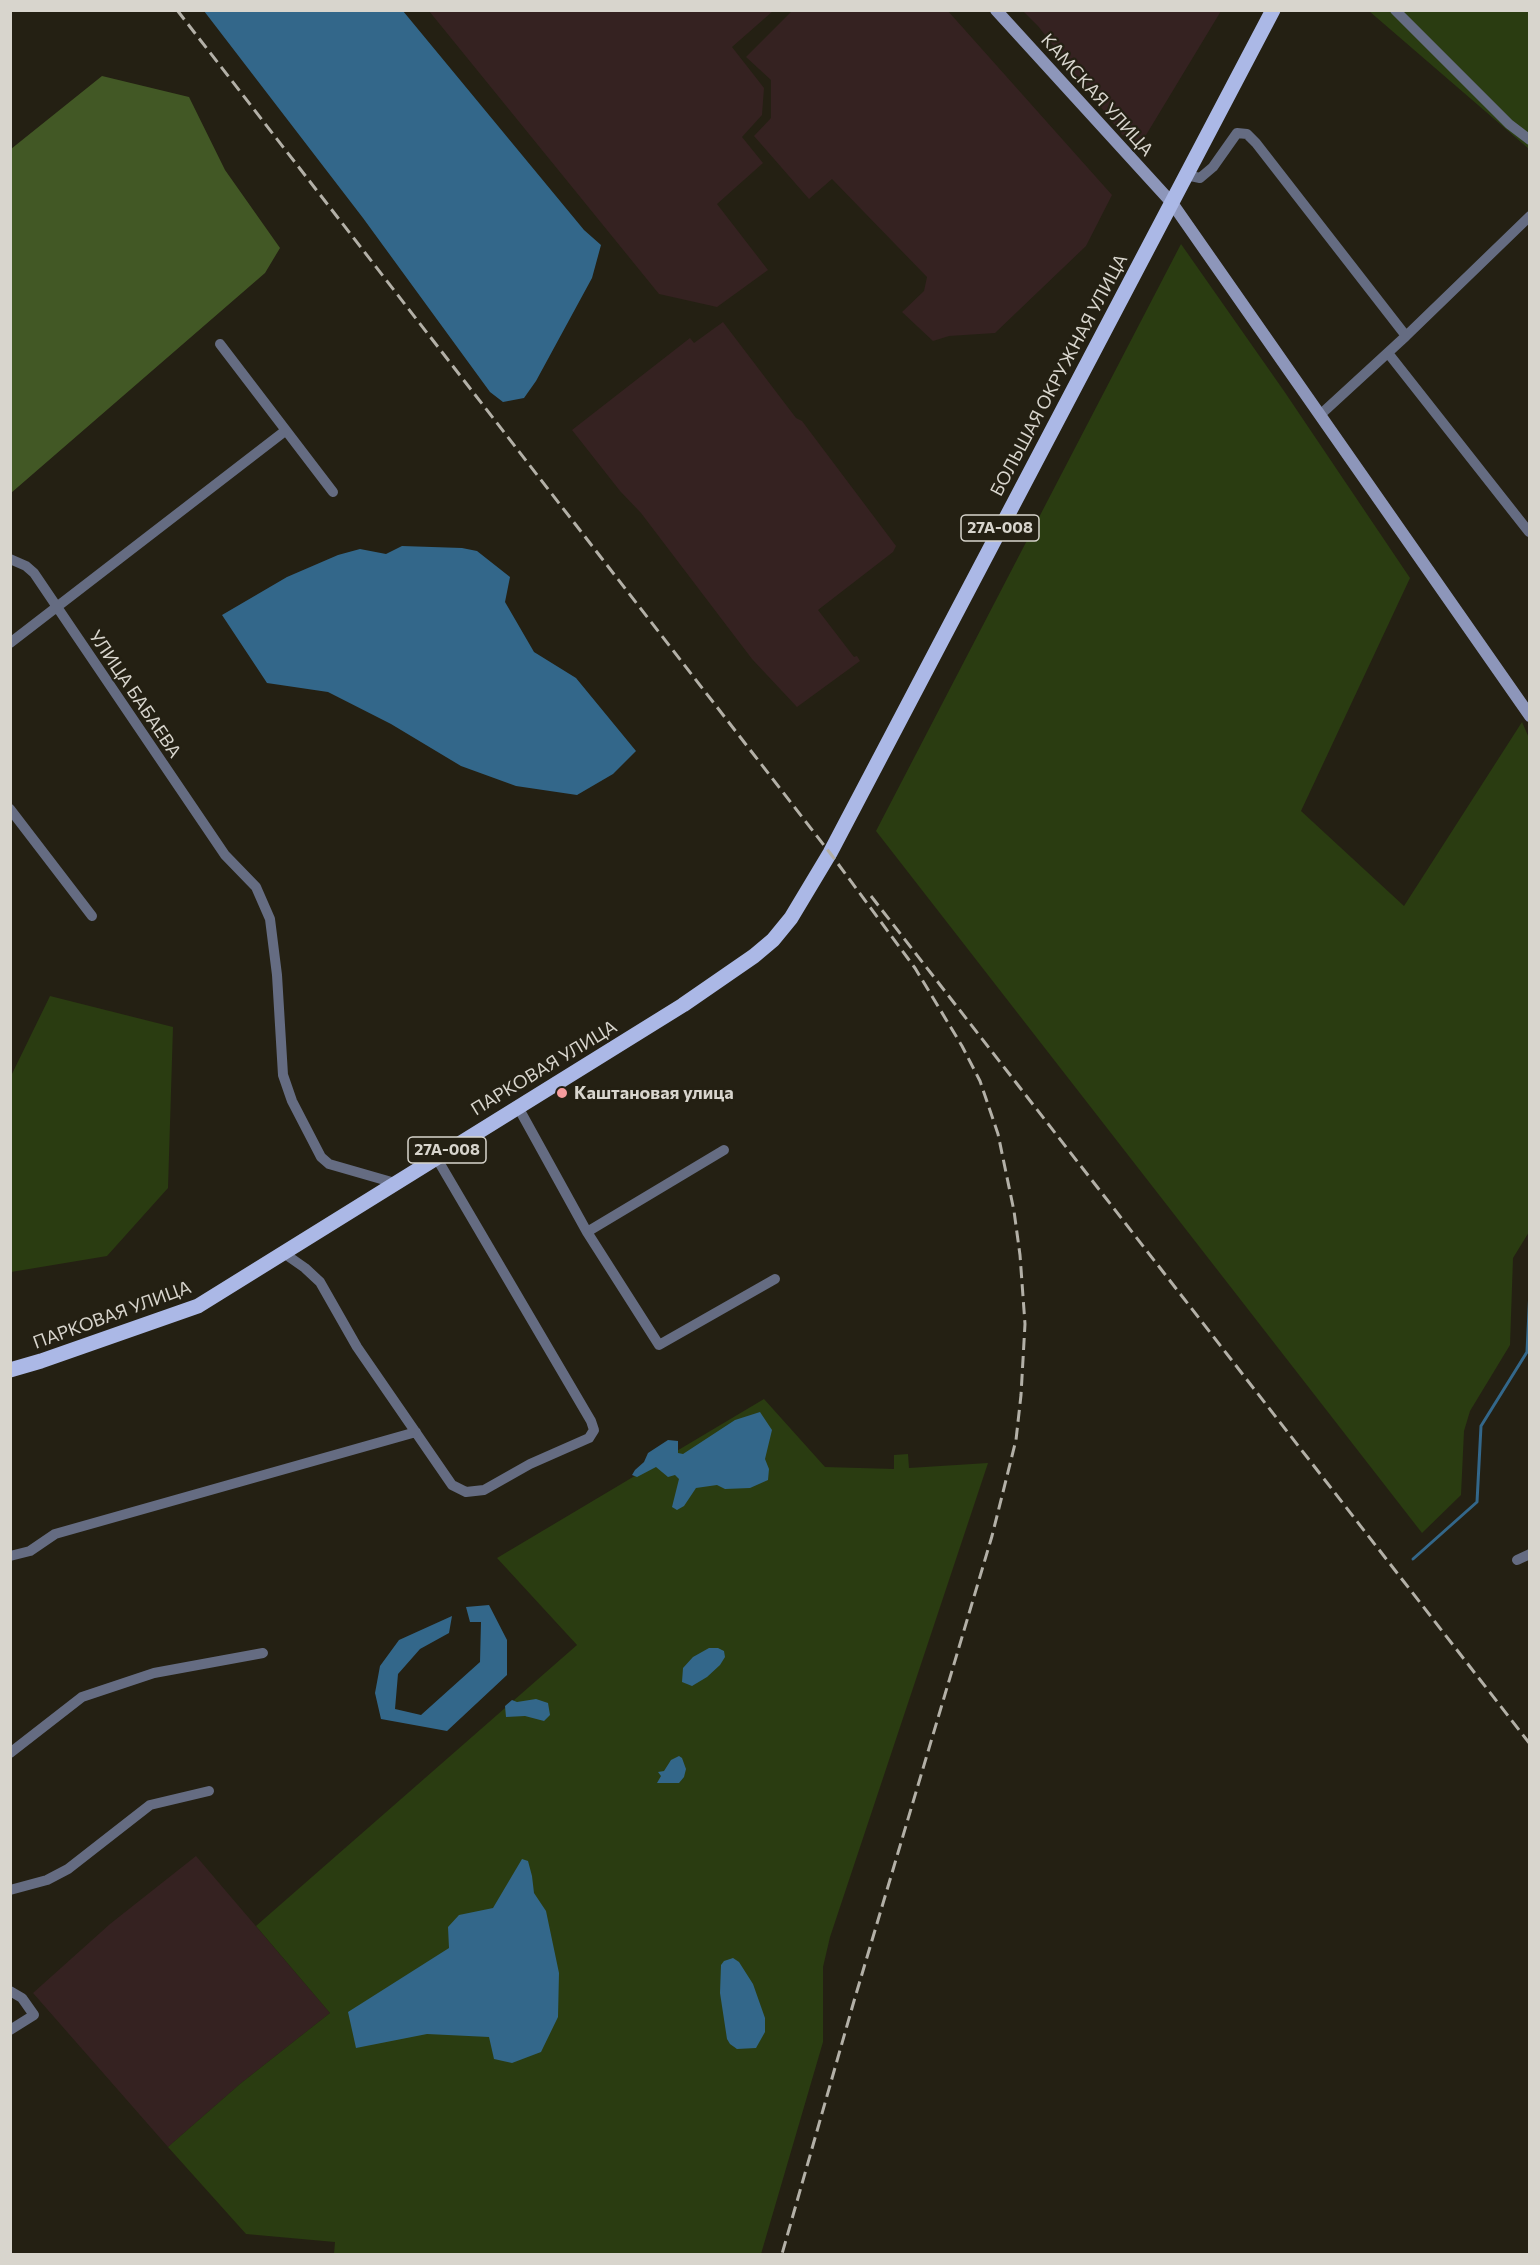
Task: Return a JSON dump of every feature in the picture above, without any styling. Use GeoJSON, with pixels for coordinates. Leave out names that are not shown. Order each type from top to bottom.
{"type":"FeatureCollection","features":[{"type":"Feature","properties":{"kind":"main road","name":"БОЛЬШАЯ ОКРУЖНАЯ УЛИЦА"},"geometry":{"type":"LineString","coordinates":[[830,853],[1272,10]]}},
{"type":"Feature","properties":{"kind":"main road","name":"ПАРКОВАЯ УЛИЦА"},"geometry":{"type":"LineString","coordinates":[[10,1370],[198,1306],[674,1011],[754,956],[773,939],[791,918],[830,853]]}},
{"type":"Feature","properties":{"kind":"street","name":"КАМСКАЯ УЛИЦА"},"geometry":{"type":"LineString","coordinates":[[996,10],[1172,203],[1530,716]]}},
{"type":"Feature","properties":{"kind":"street"},"geometry":{"type":"LineString","coordinates":[[1395,10],[1509,124],[1530,140]]}},
{"type":"Feature","properties":{"kind":"street"},"geometry":{"type":"LineString","coordinates":[[1186,175],[1200,178],[1213,167],[1237,133],[1247,134],[1406,336]]}},
{"type":"Feature","properties":{"kind":"street"},"geometry":{"type":"LineString","coordinates":[[1320,415],[1406,336],[1530,216]]}},
{"type":"Feature","properties":{"kind":"street"},"geometry":{"type":"LineString","coordinates":[[220,344],[333,492]]}},
{"type":"Feature","properties":{"kind":"street"},"geometry":{"type":"LineString","coordinates":[[1388,352],[1529,532]]}},
{"type":"Feature","properties":{"kind":"street"},"geometry":{"type":"LineString","coordinates":[[10,643],[285,431]]}},
{"type":"Feature","properties":{"kind":"street","name":"УЛИЦА БАБАЕВА"},"geometry":{"type":"LineString","coordinates":[[10,559],[26,566],[34,573],[225,855],[256,887],[270,919],[277,975],[283,1075],[292,1101],[321,1157],[329,1164],[395,1183]]}},
{"type":"Feature","properties":{"kind":"street"},"geometry":{"type":"LineString","coordinates":[[10,809],[92,916]]}},
{"type":"Feature","properties":{"kind":"street"},"geometry":{"type":"LineString","coordinates":[[518,1107],[587,1233],[659,1345],[775,1279]]}},
{"type":"Feature","properties":{"kind":"street"},"geometry":{"type":"LineString","coordinates":[[587,1233],[724,1150]]}},
{"type":"Feature","properties":{"kind":"street"},"geometry":{"type":"LineString","coordinates":[[285,1254],[320,1282],[357,1347],[452,1485],[466,1492],[484,1490],[530,1464],[589,1438],[594,1430],[591,1421],[436,1157]]}},
{"type":"Feature","properties":{"kind":"street"},"geometry":{"type":"LineString","coordinates":[[10,1556],[30,1551],[55,1534],[416,1432]]}},
{"type":"Feature","properties":{"kind":"street"},"geometry":{"type":"LineString","coordinates":[[1517,1560],[1530,1554]]}},
{"type":"Feature","properties":{"kind":"street"},"geometry":{"type":"LineString","coordinates":[[10,1753],[82,1697],[154,1673],[263,1653]]}},
{"type":"Feature","properties":{"kind":"street"},"geometry":{"type":"LineString","coordinates":[[10,1890],[47,1880],[68,1869],[150,1805],[209,1791]]}},
{"type":"Feature","properties":{"kind":"street"},"geometry":{"type":"LineString","coordinates":[[10,1990],[22,1998],[34,2015],[10,2030]]}},
{"type":"Feature","properties":{"kind":"shaded area"},"geometry":{"type":"Polygon","coordinates":[[[429,11],[773,11],[732,47],[764,88],[762,115],[742,137],[763,163],[717,204],[768,270],[717,307],[659,294],[429,11]]]}},
{"type":"Feature","properties":{"kind":"shaded area"},"geometry":{"type":"Polygon","coordinates":[[[792,11],[948,11],[1112,195],[1086,246],[995,333],[949,336],[933,341],[902,312],[924,291],[927,277],[832,179],[809,199],[754,136],[771,118],[771,80],[746,57],[792,11]]]}},
{"type":"Feature","properties":{"kind":"shaded area"},"geometry":{"type":"Polygon","coordinates":[[[1023,11],[1221,11],[1140,145],[1124,137],[1038,26],[1023,11]]]}},
{"type":"Feature","properties":{"kind":"shaded area"},"geometry":{"type":"Polygon","coordinates":[[[723,322],[796,418],[802,421],[896,546],[893,552],[818,610],[854,657],[857,656],[860,661],[797,707],[752,659],[641,513],[620,491],[572,430],[690,338],[694,343],[723,322]]]}},
{"type":"Feature","properties":{"kind":"shaded area"},"geometry":{"type":"Polygon","coordinates":[[[196,1856],[330,2013],[240,2084],[168,2147],[33,1993],[110,1924],[196,1856]]]}},
{"type":"Feature","properties":{"kind":"green space"},"geometry":{"type":"Polygon","coordinates":[[[1369,11],[1529,11],[1529,149],[1369,11]]]}},
{"type":"Feature","properties":{"kind":"green space"},"geometry":{"type":"Polygon","coordinates":[[[102,76],[189,97],[225,170],[280,248],[265,273],[11,493],[11,149],[102,76]]]}},
{"type":"Feature","properties":{"kind":"green space"},"geometry":{"type":"Polygon","coordinates":[[[1181,244],[1284,391],[1410,578],[1301,811],[1404,906],[1522,722],[1529,738],[1529,1232],[1513,1258],[1510,1345],[1470,1411],[1464,1431],[1461,1495],[1422,1533],[876,831],[1181,244]]]}},
{"type":"Feature","properties":{"kind":"green space"},"geometry":{"type":"Polygon","coordinates":[[[50,996],[173,1027],[168,1188],[107,1256],[11,1272],[11,1076],[50,996]]]}},
{"type":"Feature","properties":{"kind":"green space"},"geometry":{"type":"Polygon","coordinates":[[[764,1399],[825,1467],[894,1469],[894,1455],[908,1454],[909,1468],[988,1463],[830,1937],[823,1967],[823,2042],[761,2254],[334,2254],[335,2242],[246,2234],[168,2147],[240,2084],[330,2013],[256,1926],[577,1645],[497,1558],[764,1399]]]}},
{"type":"Feature","properties":{"kind":"water"},"geometry":{"type":"Polygon","coordinates":[[[204,11],[403,11],[584,230],[601,245],[592,278],[536,381],[524,398],[503,402],[490,392],[363,218],[204,11]]]}},
{"type":"Feature","properties":{"kind":"water"},"geometry":{"type":"Polygon","coordinates":[[[402,546],[462,548],[477,551],[510,577],[505,602],[534,652],[576,678],[636,751],[613,774],[577,795],[516,786],[461,766],[391,724],[328,692],[267,683],[222,615],[287,577],[338,555],[360,549],[386,554],[402,546]]]}},
{"type":"Feature","properties":{"kind":"water"},"geometry":{"type":"Polygon","coordinates":[[[760,1412],[772,1430],[765,1459],[769,1469],[768,1480],[750,1488],[725,1489],[717,1485],[696,1488],[684,1506],[677,1510],[672,1507],[679,1479],[675,1475],[668,1477],[656,1467],[637,1477],[632,1475],[644,1462],[648,1453],[668,1440],[678,1441],[678,1453],[683,1454],[735,1420],[760,1412]]]}},
{"type":"Feature","properties":{"kind":"water"},"geometry":{"type":"Polygon","coordinates":[[[489,1605],[507,1640],[507,1675],[447,1731],[381,1719],[375,1693],[380,1666],[399,1640],[452,1616],[449,1633],[420,1649],[398,1674],[395,1709],[421,1715],[480,1662],[481,1622],[470,1622],[466,1607],[489,1605]]]}},
{"type":"Feature","properties":{"kind":"water"},"geometry":{"type":"Polygon","coordinates":[[[709,1648],[724,1651],[725,1657],[720,1665],[707,1677],[692,1686],[682,1682],[683,1668],[693,1657],[709,1648]]]}},
{"type":"Feature","properties":{"kind":"water"},"geometry":{"type":"Polygon","coordinates":[[[536,1699],[548,1703],[550,1715],[544,1721],[525,1716],[506,1717],[505,1706],[512,1700],[517,1702],[536,1699]]]}},
{"type":"Feature","properties":{"kind":"water"},"geometry":{"type":"Polygon","coordinates":[[[679,1756],[686,1769],[684,1777],[679,1783],[657,1783],[661,1776],[658,1772],[664,1771],[671,1760],[679,1756]]]}},
{"type":"Feature","properties":{"kind":"water"},"geometry":{"type":"Polygon","coordinates":[[[522,1859],[528,1861],[534,1893],[546,1911],[559,1973],[558,2017],[541,2052],[512,2063],[494,2059],[489,2037],[427,2034],[356,2048],[348,2012],[449,1948],[448,1927],[459,1915],[493,1908],[522,1859]]]}},
{"type":"Feature","properties":{"kind":"water"},"geometry":{"type":"Polygon","coordinates":[[[733,1958],[739,1962],[753,1984],[765,2018],[765,2032],[756,2048],[737,2049],[727,2039],[720,1993],[721,1965],[724,1961],[733,1958]]]}},
{"type":"Feature","properties":{"kind":"waterway"},"geometry":{"type":"LineString","coordinates":[[1413,1559],[1477,1502],[1481,1426],[1527,1352],[1530,1290]]}},
{"type":"Feature","properties":{"kind":"railway"},"geometry":{"type":"LineString","coordinates":[[177,10],[830,853],[915,968],[962,1046],[980,1081],[998,1134],[1014,1211],[1025,1324],[1016,1440],[992,1536],[854,2001],[782,2254]]}},
{"type":"Feature","properties":{"kind":"railway"},"geometry":{"type":"LineString","coordinates":[[871,896],[1530,1744]]}},
{"type":"Feature","properties":{"kind":"place","name":"Каштановая улица"},"geometry":{"type":"Point","coordinates":[562,1093]}}]}
